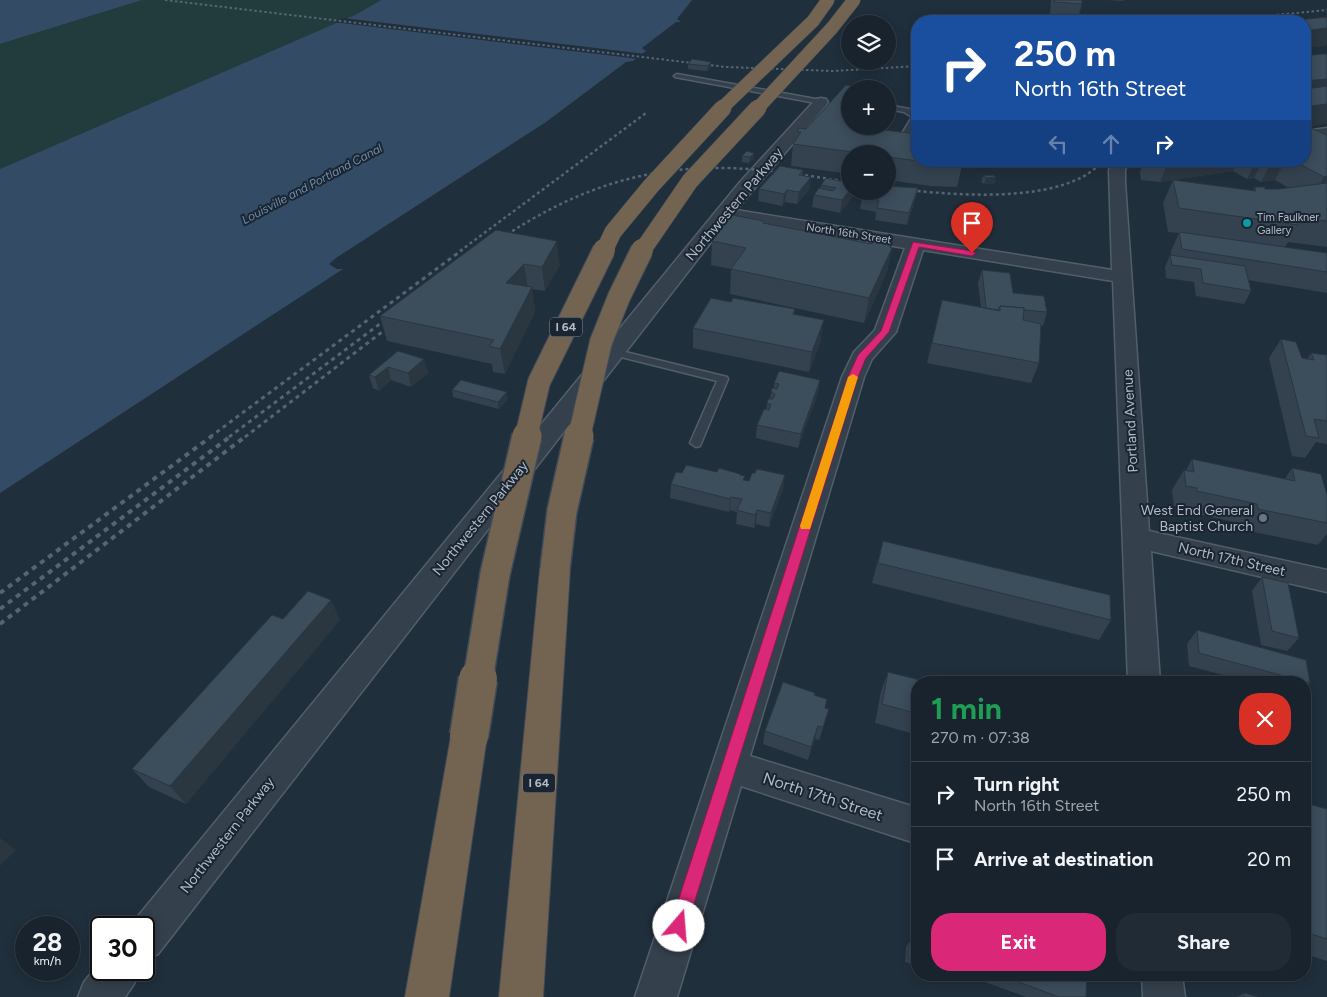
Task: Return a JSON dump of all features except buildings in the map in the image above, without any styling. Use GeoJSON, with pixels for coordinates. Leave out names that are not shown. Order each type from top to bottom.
{"type":"FeatureCollection","features":[{"type":"Feature","properties":{"kind":"highway","name":"I 64"},"geometry":{"type":"LineString","coordinates":[[427,997],[495,574],[540,382],[613,232],[650,186],[706,124],[800,34],[828,0]]}},
{"type":"Feature","properties":{"kind":"highway","name":"I 64"},"geometry":{"type":"LineString","coordinates":[[521,997],[555,569],[562,511],[601,342],[634,264],[650,237],[690,181],[832,28],[854,0]]}},
{"type":"Feature","properties":{"kind":"street","name":"Northwestern Parkway"},"geometry":{"type":"LineString","coordinates":[[155,926],[746,186],[823,103]]}},
{"type":"Feature","properties":{"kind":"street"},"geometry":{"type":"LineString","coordinates":[[1311,135],[1327,132]]}},
{"type":"Feature","properties":{"kind":"street"},"geometry":{"type":"LineString","coordinates":[[1311,143],[1320,147]]}},
{"type":"Feature","properties":{"kind":"street","name":"Portland Avenue"},"geometry":{"type":"LineString","coordinates":[[1120,167],[1117,170],[1117,182],[1144,676]]}},
{"type":"Feature","properties":{"kind":"street","name":"North 16th Street"},"geometry":{"type":"LineString","coordinates":[[725,213],[1122,277]]}},
{"type":"Feature","properties":{"kind":"street"},"geometry":{"type":"LineString","coordinates":[[656,997],[853,377],[862,358],[885,332],[916,244]]}},
{"type":"Feature","properties":{"kind":"street","name":"North 17th Street"},"geometry":{"type":"LineString","coordinates":[[1137,538],[1327,581]]}},
{"type":"Feature","properties":{"kind":"street","name":"North 17th Street"},"geometry":{"type":"LineString","coordinates":[[729,766],[911,824]]}},
{"type":"Feature","properties":{"kind":"street"},"geometry":{"type":"LineString","coordinates":[[99,997],[111,981]]}},
{"type":"Feature","properties":{"kind":"street"},"geometry":{"type":"LineString","coordinates":[[1163,981],[1164,997]]}},
{"type":"Feature","properties":{"kind":"lane"},"geometry":{"type":"LineString","coordinates":[[677,76],[823,103]]}},
{"type":"Feature","properties":{"kind":"lane"},"geometry":{"type":"LineString","coordinates":[[896,108],[911,114]]}},
{"type":"Feature","properties":{"kind":"lane"},"geometry":{"type":"LineString","coordinates":[[911,125],[907,132],[906,141],[911,143]]}},
{"type":"Feature","properties":{"kind":"lane"},"geometry":{"type":"LineString","coordinates":[[613,352],[723,379],[696,443]]}},
{"type":"Feature","properties":{"kind":"green space"},"geometry":{"type":"Polygon","coordinates":[[[142,0],[381,0],[357,14],[0,169],[0,44],[142,0]]]}},
{"type":"Feature","properties":{"kind":"water"},"geometry":{"type":"Polygon","coordinates":[[[0,0],[142,0],[0,44],[0,0]]]}},
{"type":"Feature","properties":{"kind":"water","name":"Louisville and Portland Canal"},"geometry":{"type":"Polygon","coordinates":[[[381,0],[692,0],[677,19],[681,22],[676,22],[642,48],[646,51],[633,61],[626,62],[546,122],[329,264],[337,269],[343,269],[0,493],[0,169],[357,14],[381,0]]]}},
{"type":"Feature","properties":{"kind":"pier"},"geometry":{"type":"Polygon","coordinates":[[[343,18],[646,54],[639,59],[333,22],[343,18]]]}},
{"type":"Feature","properties":{"kind":"railway"},"geometry":{"type":"LineString","coordinates":[[165,0],[726,67],[833,71],[911,66]]}},
{"type":"Feature","properties":{"kind":"railway"},"geometry":{"type":"LineString","coordinates":[[1275,15],[1327,10]]}},
{"type":"Feature","properties":{"kind":"railway"},"geometry":{"type":"LineString","coordinates":[[460,251],[646,113]]}},
{"type":"Feature","properties":{"kind":"railway"},"geometry":{"type":"LineString","coordinates":[[896,189],[935,193],[989,195],[1016,193],[1042,190],[1065,184],[1086,175],[1096,167]]}},
{"type":"Feature","properties":{"kind":"railway"},"geometry":{"type":"LineString","coordinates":[[497,241],[526,222],[556,206],[616,182],[647,175],[679,170],[713,168],[748,169],[841,181]]}},
{"type":"Feature","properties":{"kind":"railway"},"geometry":{"type":"LineString","coordinates":[[210,437],[462,250]]}},
{"type":"Feature","properties":{"kind":"railway"},"geometry":{"type":"LineString","coordinates":[[229,437],[393,314]]}},
{"type":"Feature","properties":{"kind":"railway"},"geometry":{"type":"LineString","coordinates":[[245,437],[395,322]]}},
{"type":"Feature","properties":{"kind":"railway"},"geometry":{"type":"LineString","coordinates":[[0,593],[212,436]]}},
{"type":"Feature","properties":{"kind":"railway"},"geometry":{"type":"LineString","coordinates":[[0,609],[231,436]]}},
{"type":"Feature","properties":{"kind":"railway"},"geometry":{"type":"LineString","coordinates":[[0,624],[246,436]]}},
{"type":"Feature","properties":{"kind":"slow traffic"},"geometry":{"type":"LineString","coordinates":[[806,526],[853,377]]}},
{"type":"Feature","properties":{"kind":"place","name":"Tim Faulkner Gallery"},"geometry":{"type":"Point","coordinates":[1247,223]}},
{"type":"Feature","properties":{"kind":"place","name":"West End General Baptist Church"},"geometry":{"type":"Point","coordinates":[1263,518]}},
{"type":"Feature","properties":{"kind":"route"},"geometry":{"type":"LineString","coordinates":[[679,926],[853,377],[862,358],[885,332],[916,244],[972,253]]}}]}
